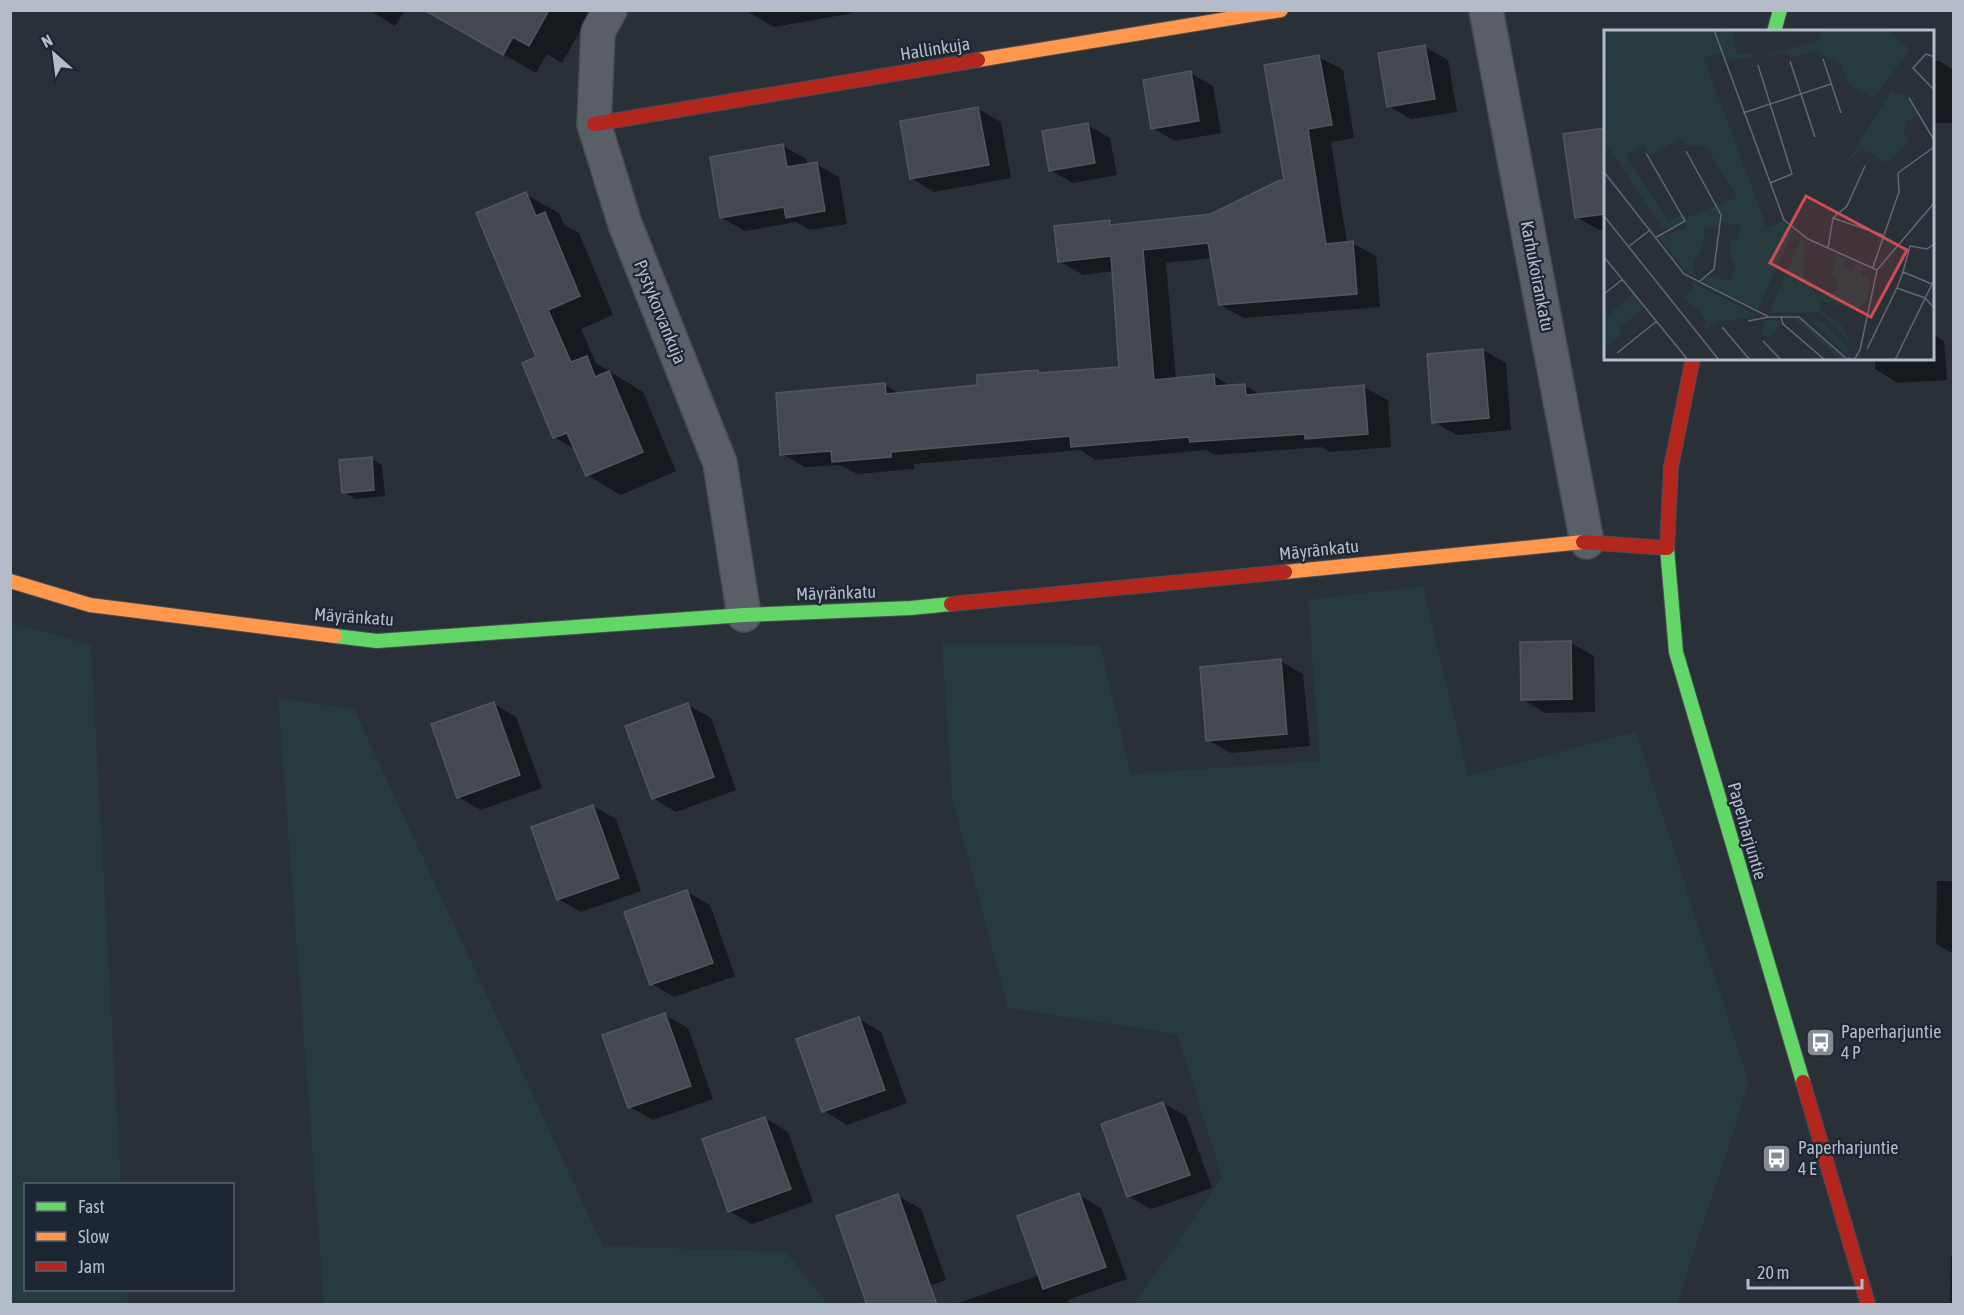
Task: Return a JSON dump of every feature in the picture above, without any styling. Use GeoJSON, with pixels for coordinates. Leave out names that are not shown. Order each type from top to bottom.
{"type":"FeatureCollection","features":[{"type":"Feature","properties":{"kind":"street","name":"Pystykorvankuja"},"geometry":{"type":"LineString","coordinates":[[610,10],[598,32],[594,124],[625,224],[720,464],[744,615]]}},
{"type":"Feature","properties":{"kind":"street","name":"Hallinkuja"},"geometry":{"type":"LineString","coordinates":[[594,124],[1281,10]]}},
{"type":"Feature","properties":{"kind":"street","name":"Karhukoirankatu"},"geometry":{"type":"LineString","coordinates":[[1486,10],[1587,542]]}},
{"type":"Feature","properties":{"kind":"street"},"geometry":{"type":"LineString","coordinates":[[1775,30],[1780,10]]}},
{"type":"Feature","properties":{"kind":"street","name":"Paperharjuntie"},"geometry":{"type":"LineString","coordinates":[[1693,360],[1671,467],[1667,548],[1676,652],[1868,1305]]}},
{"type":"Feature","properties":{"kind":"street","name":"Mäyränkatu"},"geometry":{"type":"LineString","coordinates":[[10,581],[90,605],[377,641],[744,615],[911,608],[1587,542],[1667,548]]}},
{"type":"Feature","properties":{"kind":"green space"},"geometry":{"type":"Polygon","coordinates":[[[1423,586],[1468,776],[1636,732],[1749,1083],[1677,1304],[1135,1304],[1222,1177],[1177,1034],[1008,1008],[952,797],[942,644],[1100,645],[1131,774],[1320,761],[1308,600],[1423,586]]]}},
{"type":"Feature","properties":{"kind":"green space"},"geometry":{"type":"Polygon","coordinates":[[[10,622],[91,645],[121,1183],[24,1183],[24,1291],[127,1291],[128,1304],[11,1304],[10,622]]]}},
{"type":"Feature","properties":{"kind":"green space"},"geometry":{"type":"Polygon","coordinates":[[[278,698],[354,709],[603,1246],[786,1252],[828,1304],[324,1304],[278,698]]]}},
{"type":"Feature","properties":{"kind":"building"},"geometry":{"type":"Polygon","coordinates":[[[424,10],[549,10],[529,46],[513,37],[503,55],[424,10]]]}},
{"type":"Feature","properties":{"kind":"building"},"geometry":{"type":"Polygon","coordinates":[[[1425,45],[1435,99],[1387,107],[1378,53],[1425,45]]]}},
{"type":"Feature","properties":{"kind":"building"},"geometry":{"type":"Polygon","coordinates":[[[1319,55],[1332,125],[1308,129],[1326,244],[1353,241],[1357,294],[1219,305],[1208,243],[1143,250],[1154,380],[1214,374],[1215,386],[1245,384],[1246,395],[1364,385],[1368,434],[1305,439],[1305,434],[1190,442],[1189,437],[1071,447],[1070,436],[891,452],[891,457],[832,462],[831,451],[780,455],[776,393],[885,383],[886,394],[977,385],[977,375],[1119,367],[1111,256],[1058,262],[1054,226],[1110,220],[1110,225],[1211,214],[1284,180],[1264,65],[1319,55]]]}},
{"type":"Feature","properties":{"kind":"building"},"geometry":{"type":"Polygon","coordinates":[[[1191,71],[1199,121],[1151,129],[1143,80],[1191,71]]]}},
{"type":"Feature","properties":{"kind":"building"},"geometry":{"type":"Polygon","coordinates":[[[978,107],[989,165],[910,179],[900,121],[978,107]]]}},
{"type":"Feature","properties":{"kind":"building"},"geometry":{"type":"Polygon","coordinates":[[[1088,123],[1095,163],[1049,171],[1042,131],[1088,123]]]}},
{"type":"Feature","properties":{"kind":"building"},"geometry":{"type":"Polygon","coordinates":[[[1604,128],[1604,214],[1575,218],[1563,134],[1604,128]]]}},
{"type":"Feature","properties":{"kind":"building"},"geometry":{"type":"Polygon","coordinates":[[[783,144],[787,167],[817,162],[825,211],[786,218],[784,207],[720,218],[710,157],[783,144]]]}},
{"type":"Feature","properties":{"kind":"building"},"geometry":{"type":"Polygon","coordinates":[[[526,192],[536,216],[545,212],[580,296],[548,310],[571,362],[587,356],[595,377],[609,371],[643,452],[586,476],[567,433],[553,438],[522,363],[536,357],[476,213],[526,192]]]}},
{"type":"Feature","properties":{"kind":"building"},"geometry":{"type":"Polygon","coordinates":[[[1483,349],[1489,418],[1432,423],[1427,354],[1483,349]]]}},
{"type":"Feature","properties":{"kind":"building"},"geometry":{"type":"Polygon","coordinates":[[[372,457],[374,490],[342,493],[339,460],[372,457]]]}},
{"type":"Feature","properties":{"kind":"building"},"geometry":{"type":"Polygon","coordinates":[[[1571,641],[1572,699],[1521,700],[1520,642],[1571,641]]]}},
{"type":"Feature","properties":{"kind":"building"},"geometry":{"type":"Polygon","coordinates":[[[1281,659],[1287,734],[1206,741],[1200,667],[1281,659]]]}},
{"type":"Feature","properties":{"kind":"building"},"geometry":{"type":"Polygon","coordinates":[[[494,702],[520,775],[457,798],[431,724],[494,702]]]}},
{"type":"Feature","properties":{"kind":"building"},"geometry":{"type":"Polygon","coordinates":[[[688,703],[714,777],[652,799],[625,726],[688,703]]]}},
{"type":"Feature","properties":{"kind":"building"},"geometry":{"type":"Polygon","coordinates":[[[593,805],[619,878],[557,900],[531,827],[593,805]]]}},
{"type":"Feature","properties":{"kind":"building"},"geometry":{"type":"Polygon","coordinates":[[[687,890],[713,963],[650,985],[624,912],[687,890]]]}},
{"type":"Feature","properties":{"kind":"building"},"geometry":{"type":"Polygon","coordinates":[[[665,1013],[691,1086],[628,1108],[602,1035],[665,1013]]]}},
{"type":"Feature","properties":{"kind":"building"},"geometry":{"type":"Polygon","coordinates":[[[859,1017],[885,1090],[822,1112],[796,1039],[859,1017]]]}},
{"type":"Feature","properties":{"kind":"building"},"geometry":{"type":"Polygon","coordinates":[[[1163,1102],[1190,1175],[1127,1197],[1101,1124],[1163,1102]]]}},
{"type":"Feature","properties":{"kind":"building"},"geometry":{"type":"Polygon","coordinates":[[[765,1117],[791,1189],[728,1212],[702,1139],[765,1117]]]}},
{"type":"Feature","properties":{"kind":"building"},"geometry":{"type":"Polygon","coordinates":[[[1079,1193],[1106,1267],[1043,1289],[1017,1216],[1079,1193]]]}},
{"type":"Feature","properties":{"kind":"building"},"geometry":{"type":"Polygon","coordinates":[[[898,1194],[937,1305],[867,1305],[836,1216],[898,1194]]]}},
{"type":"Feature","properties":{"kind":"traffic: fast"},"geometry":{"type":"LineString","coordinates":[[1775,30],[1780,10]]}},
{"type":"Feature","properties":{"kind":"traffic: fast"},"geometry":{"type":"LineString","coordinates":[[1667,548],[1676,652],[1803,1082]]}},
{"type":"Feature","properties":{"kind":"traffic: fast"},"geometry":{"type":"LineString","coordinates":[[335,636],[377,641],[744,615],[911,608],[951,604]]}},
{"type":"Feature","properties":{"kind":"traffic: slow"},"geometry":{"type":"LineString","coordinates":[[978,60],[1281,10]]}},
{"type":"Feature","properties":{"kind":"traffic: slow"},"geometry":{"type":"LineString","coordinates":[[1285,572],[1583,542]]}},
{"type":"Feature","properties":{"kind":"traffic: slow"},"geometry":{"type":"LineString","coordinates":[[10,581],[90,605],[335,636]]}},
{"type":"Feature","properties":{"kind":"traffic: jam"},"geometry":{"type":"LineString","coordinates":[[594,124],[978,60]]}},
{"type":"Feature","properties":{"kind":"traffic: jam"},"geometry":{"type":"LineString","coordinates":[[1667,548],[1671,467],[1693,360]]}},
{"type":"Feature","properties":{"kind":"traffic: jam"},"geometry":{"type":"LineString","coordinates":[[1583,542],[1667,548]]}},
{"type":"Feature","properties":{"kind":"traffic: jam"},"geometry":{"type":"LineString","coordinates":[[951,604],[1285,572]]}},
{"type":"Feature","properties":{"kind":"traffic: jam"},"geometry":{"type":"LineString","coordinates":[[1803,1082],[1868,1304]]}},
{"type":"Feature","properties":{"kind":"place","name":"Paperharjuntie 4 P"},"geometry":{"type":"Point","coordinates":[1820,1042]}},
{"type":"Feature","properties":{"kind":"place","name":"Paperharjuntie 4 E"},"geometry":{"type":"Point","coordinates":[1777,1158]}}]}
